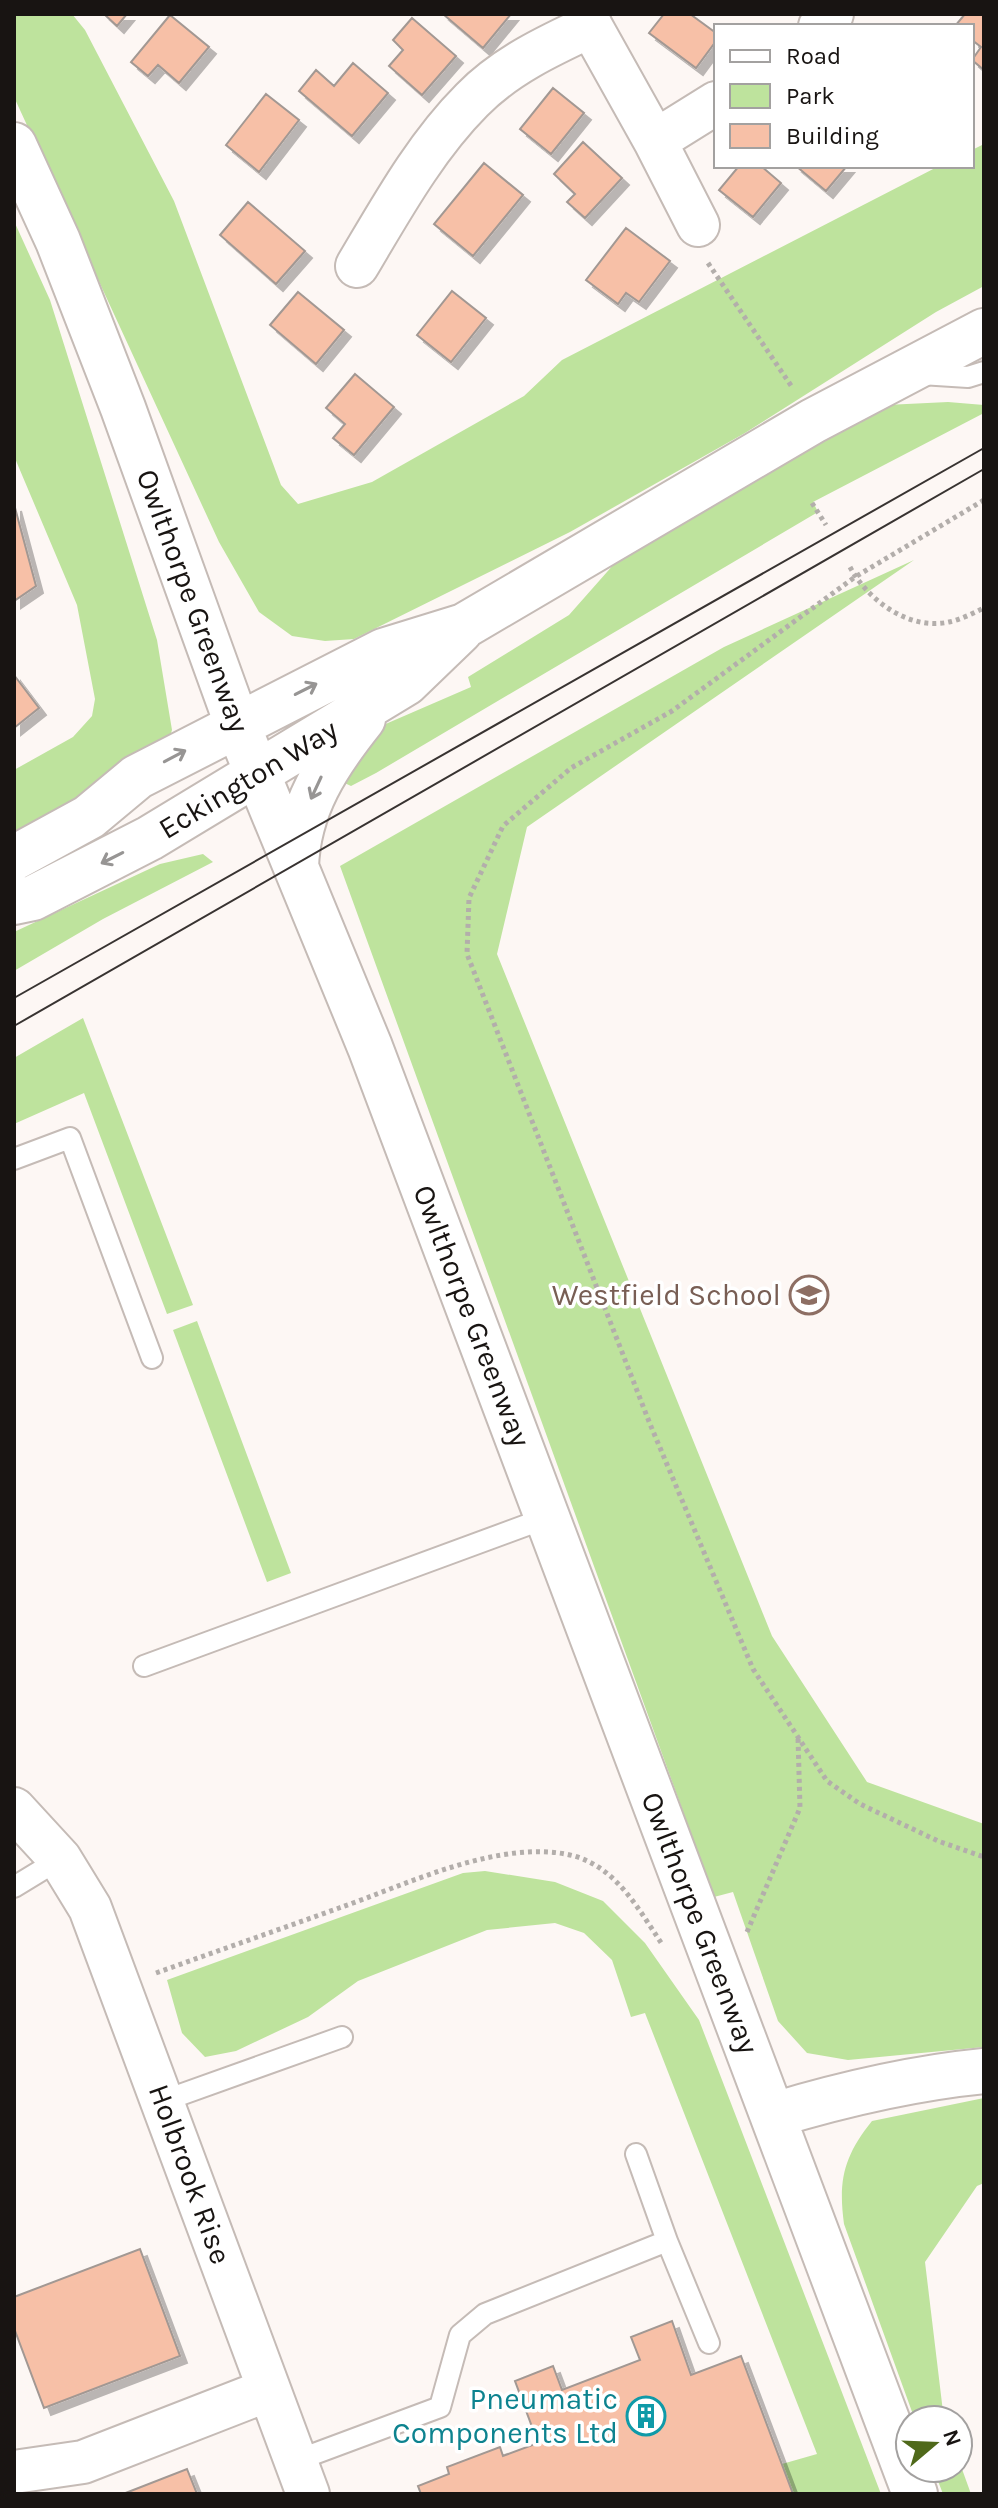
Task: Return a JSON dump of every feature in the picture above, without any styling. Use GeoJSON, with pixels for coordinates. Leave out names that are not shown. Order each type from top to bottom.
{"type":"FeatureCollection","features":[{"type":"Feature","properties":{"kind":"street"},"geometry":{"type":"LineString","coordinates":[[357,266],[379,194],[473,99],[536,52],[588,20],[698,225]]}},
{"type":"Feature","properties":{"kind":"street"},"geometry":{"type":"LineString","coordinates":[[655,141],[714,104]]}},
{"type":"Feature","properties":{"kind":"street","name":"Owlthorpe Greenway"},"geometry":{"type":"LineString","coordinates":[[14,145],[58,241],[123,408],[237,724],[243,783],[256,802],[274,815],[370,1047],[915,2494]]}},
{"type":"Feature","properties":{"kind":"street","name":"Eckington Way"},"geometry":{"type":"LineString","coordinates":[[14,858],[89,817],[137,777],[383,651],[464,626],[813,421],[984,331]]}},
{"type":"Feature","properties":{"kind":"street","name":"Eckington Way"},"geometry":{"type":"LineString","coordinates":[[14,902],[33,898],[111,858],[376,702],[406,683],[464,626]]}},
{"type":"Feature","properties":{"kind":"street"},"geometry":{"type":"LineString","coordinates":[[296,867],[297,837],[318,783],[376,702]]}},
{"type":"Feature","properties":{"kind":"street"},"geometry":{"type":"LineString","coordinates":[[89,817],[141,797],[243,783]]}},
{"type":"Feature","properties":{"kind":"street"},"geometry":{"type":"LineString","coordinates":[[14,1809],[60,1859]]}},
{"type":"Feature","properties":{"kind":"street","name":"Holbrook Rise"},"geometry":{"type":"LineString","coordinates":[[60,1859],[90,1908],[121,1985],[301,2478]]}},
{"type":"Feature","properties":{"kind":"street"},"geometry":{"type":"LineString","coordinates":[[774,2115],[847,2093],[934,2076],[984,2071]]}},
{"type":"Feature","properties":{"kind":"street"},"geometry":{"type":"LineString","coordinates":[[14,2472],[83,2462],[268,2390]]}},
{"type":"Feature","properties":{"kind":"lane"},"geometry":{"type":"LineString","coordinates":[[903,374],[968,377],[984,372]]}},
{"type":"Feature","properties":{"kind":"lane"},"geometry":{"type":"LineString","coordinates":[[14,1159],[70,1138],[152,1358]]}},
{"type":"Feature","properties":{"kind":"lane"},"geometry":{"type":"LineString","coordinates":[[144,1666],[546,1518]]}},
{"type":"Feature","properties":{"kind":"lane"},"geometry":{"type":"LineString","coordinates":[[14,1887],[60,1859]]}},
{"type":"Feature","properties":{"kind":"lane"},"geometry":{"type":"LineString","coordinates":[[163,2101],[342,2037]]}},
{"type":"Feature","properties":{"kind":"lane"},"geometry":{"type":"LineString","coordinates":[[636,2154],[667,2241],[709,2343]]}},
{"type":"Feature","properties":{"kind":"lane"},"geometry":{"type":"LineString","coordinates":[[301,2478],[440,2407],[460,2335],[485,2314],[667,2241]]}},
{"type":"Feature","properties":{"kind":"path"},"geometry":{"type":"LineString","coordinates":[[698,225],[697,246],[794,390]]}},
{"type":"Feature","properties":{"kind":"path"},"geometry":{"type":"LineString","coordinates":[[984,500],[855,577],[672,711],[571,768],[503,826],[469,898],[467,954],[554,1179],[753,1669],[827,1781],[860,1804],[938,1841],[984,1857]]}},
{"type":"Feature","properties":{"kind":"path"},"geometry":{"type":"LineString","coordinates":[[812,503],[826,525]]}},
{"type":"Feature","properties":{"kind":"path"},"geometry":{"type":"LineString","coordinates":[[850,567],[865,592],[905,618],[946,623],[984,608]]}},
{"type":"Feature","properties":{"kind":"path"},"geometry":{"type":"LineString","coordinates":[[746,1936],[800,1808],[798,1737]]}},
{"type":"Feature","properties":{"kind":"path"},"geometry":{"type":"LineString","coordinates":[[121,1985],[466,1864],[532,1854],[574,1856],[606,1870],[629,1895],[663,1946]]}},
{"type":"Feature","properties":{"kind":"green space"},"geometry":{"type":"Polygon","coordinates":[[[14,14],[72,14],[85,30],[174,201],[281,485],[298,504],[372,482],[524,396],[562,360],[935,168],[974,168],[974,149],[984,144],[984,286],[936,312],[745,433],[570,532],[354,639],[325,641],[292,636],[259,612],[219,542],[14,97],[14,14]]]}},
{"type":"Feature","properties":{"kind":"green space"},"geometry":{"type":"Polygon","coordinates":[[[14,221],[50,300],[157,640],[172,730],[168,743],[149,758],[14,834],[14,770],[73,737],[92,716],[95,699],[77,605],[14,456],[14,221]]]}},
{"type":"Feature","properties":{"kind":"green space"},"geometry":{"type":"Polygon","coordinates":[[[948,402],[984,405],[984,413],[813,502],[818,512],[376,773],[351,786],[336,779],[381,726],[471,687],[468,677],[569,615],[622,555],[886,405],[948,402]]]}},
{"type":"Feature","properties":{"kind":"green space"},"geometry":{"type":"Polygon","coordinates":[[[914,560],[527,827],[497,954],[772,1636],[867,1782],[984,1824],[984,2047],[848,2060],[807,2053],[778,2021],[733,1892],[714,1897],[340,866],[724,647],[914,560]]]}},
{"type":"Feature","properties":{"kind":"green space"},"geometry":{"type":"Polygon","coordinates":[[[203,854],[213,862],[103,919],[14,971],[14,932],[160,864],[203,854]]]}},
{"type":"Feature","properties":{"kind":"green space"},"geometry":{"type":"Polygon","coordinates":[[[83,1018],[193,1305],[167,1314],[84,1093],[14,1124],[14,1058],[83,1018]]]}},
{"type":"Feature","properties":{"kind":"green space"},"geometry":{"type":"Polygon","coordinates":[[[197,1321],[291,1573],[267,1582],[173,1330],[197,1321]]]}},
{"type":"Feature","properties":{"kind":"green space"},"geometry":{"type":"Polygon","coordinates":[[[485,1871],[555,1882],[603,1901],[645,1943],[699,2020],[881,2494],[793,2494],[782,2464],[817,2454],[645,2013],[631,2017],[612,1960],[584,1933],[555,1923],[487,1930],[358,1981],[308,2017],[236,2051],[205,2057],[182,2033],[167,1980],[463,1873],[485,1871]]]}},
{"type":"Feature","properties":{"kind":"green space"},"geometry":{"type":"Polygon","coordinates":[[[984,2098],[984,2183],[977,2186],[925,2262],[942,2404],[909,2404],[844,2224],[842,2194],[845,2169],[855,2146],[872,2121],[984,2098]]]}},
{"type":"Feature","properties":{"kind":"green space"},"geometry":{"type":"Polygon","coordinates":[[[939,2484],[967,2484],[971,2494],[943,2494],[939,2484]]]}},
{"type":"Feature","properties":{"kind":"building"},"geometry":{"type":"Polygon","coordinates":[[[104,14],[127,14],[117,26],[104,14]]]}},
{"type":"Feature","properties":{"kind":"building"},"geometry":{"type":"Polygon","coordinates":[[[443,14],[511,14],[483,48],[443,14]]]}},
{"type":"Feature","properties":{"kind":"building"},"geometry":{"type":"Polygon","coordinates":[[[664,14],[690,14],[714,32],[714,44],[696,68],[649,33],[664,14]]]}},
{"type":"Feature","properties":{"kind":"building"},"geometry":{"type":"Polygon","coordinates":[[[965,14],[984,14],[984,70],[974,62],[981,47],[974,42],[974,24],[957,24],[965,14]]]}},
{"type":"Feature","properties":{"kind":"building"},"geometry":{"type":"Polygon","coordinates":[[[170,15],[209,47],[179,83],[158,65],[148,76],[131,62],[170,15]]]}},
{"type":"Feature","properties":{"kind":"building"},"geometry":{"type":"Polygon","coordinates":[[[412,18],[456,56],[422,95],[389,66],[403,50],[393,40],[412,18]]]}},
{"type":"Feature","properties":{"kind":"building"},"geometry":{"type":"Polygon","coordinates":[[[353,63],[388,93],[352,136],[299,91],[316,70],[334,86],[353,63]]]}},
{"type":"Feature","properties":{"kind":"building"},"geometry":{"type":"Polygon","coordinates":[[[553,88],[584,113],[551,154],[520,129],[553,88]]]}},
{"type":"Feature","properties":{"kind":"building"},"geometry":{"type":"Polygon","coordinates":[[[266,94],[299,120],[259,172],[226,145],[266,94]]]}},
{"type":"Feature","properties":{"kind":"building"},"geometry":{"type":"Polygon","coordinates":[[[583,142],[622,178],[585,218],[567,202],[575,194],[554,174],[583,142]]]}},
{"type":"Feature","properties":{"kind":"building"},"geometry":{"type":"Polygon","coordinates":[[[484,163],[523,195],[473,256],[434,224],[484,163]]]}},
{"type":"Feature","properties":{"kind":"building"},"geometry":{"type":"Polygon","coordinates":[[[737,168],[763,168],[781,183],[753,217],[719,190],[737,168]]]}},
{"type":"Feature","properties":{"kind":"building"},"geometry":{"type":"Polygon","coordinates":[[[798,168],[845,168],[826,191],[798,168]]]}},
{"type":"Feature","properties":{"kind":"building"},"geometry":{"type":"Polygon","coordinates":[[[248,202],[305,251],[276,284],[220,235],[248,202]]]}},
{"type":"Feature","properties":{"kind":"building"},"geometry":{"type":"Polygon","coordinates":[[[626,228],[670,261],[639,302],[626,293],[618,304],[586,280],[626,228]]]}},
{"type":"Feature","properties":{"kind":"building"},"geometry":{"type":"Polygon","coordinates":[[[452,291],[486,318],[451,362],[417,335],[452,291]]]}},
{"type":"Feature","properties":{"kind":"building"},"geometry":{"type":"Polygon","coordinates":[[[298,292],[344,330],[316,364],[270,325],[298,292]]]}},
{"type":"Feature","properties":{"kind":"building"},"geometry":{"type":"Polygon","coordinates":[[[355,374],[394,407],[354,455],[333,438],[345,424],[326,408],[355,374]]]}},
{"type":"Feature","properties":{"kind":"building"},"geometry":{"type":"Polygon","coordinates":[[[14,504],[36,586],[14,601],[14,504]]]}},
{"type":"Feature","properties":{"kind":"building"},"geometry":{"type":"Polygon","coordinates":[[[14,675],[39,708],[14,728],[14,675]]]}},
{"type":"Feature","properties":{"kind":"building"},"geometry":{"type":"Polygon","coordinates":[[[140,2249],[180,2356],[44,2408],[14,2328],[14,2297],[140,2249]]]}},
{"type":"Feature","properties":{"kind":"building","name":"Pneumatic Components Ltd"},"geometry":{"type":"Polygon","coordinates":[[[672,2321],[691,2375],[741,2356],[793,2494],[421,2494],[418,2486],[449,2474],[447,2467],[500,2447],[503,2456],[538,2443],[515,2381],[553,2366],[562,2390],[640,2360],[631,2337],[672,2321]]]}},
{"type":"Feature","properties":{"kind":"building"},"geometry":{"type":"Polygon","coordinates":[[[187,2469],[197,2494],[123,2494],[187,2469]]]}},
{"type":"Feature","properties":{"kind":"tram line"},"geometry":{"type":"LineString","coordinates":[[14,998],[984,448]]}},
{"type":"Feature","properties":{"kind":"tram line"},"geometry":{"type":"LineString","coordinates":[[14,1026],[984,469]]}},
{"type":"Feature","properties":{"kind":"place","name":"Westfield School"},"geometry":{"type":"Point","coordinates":[809,1295]}},
{"type":"Feature","properties":{"kind":"place","name":"Pneumatic Components Ltd"},"geometry":{"type":"Point","coordinates":[646,2416]}}]}
